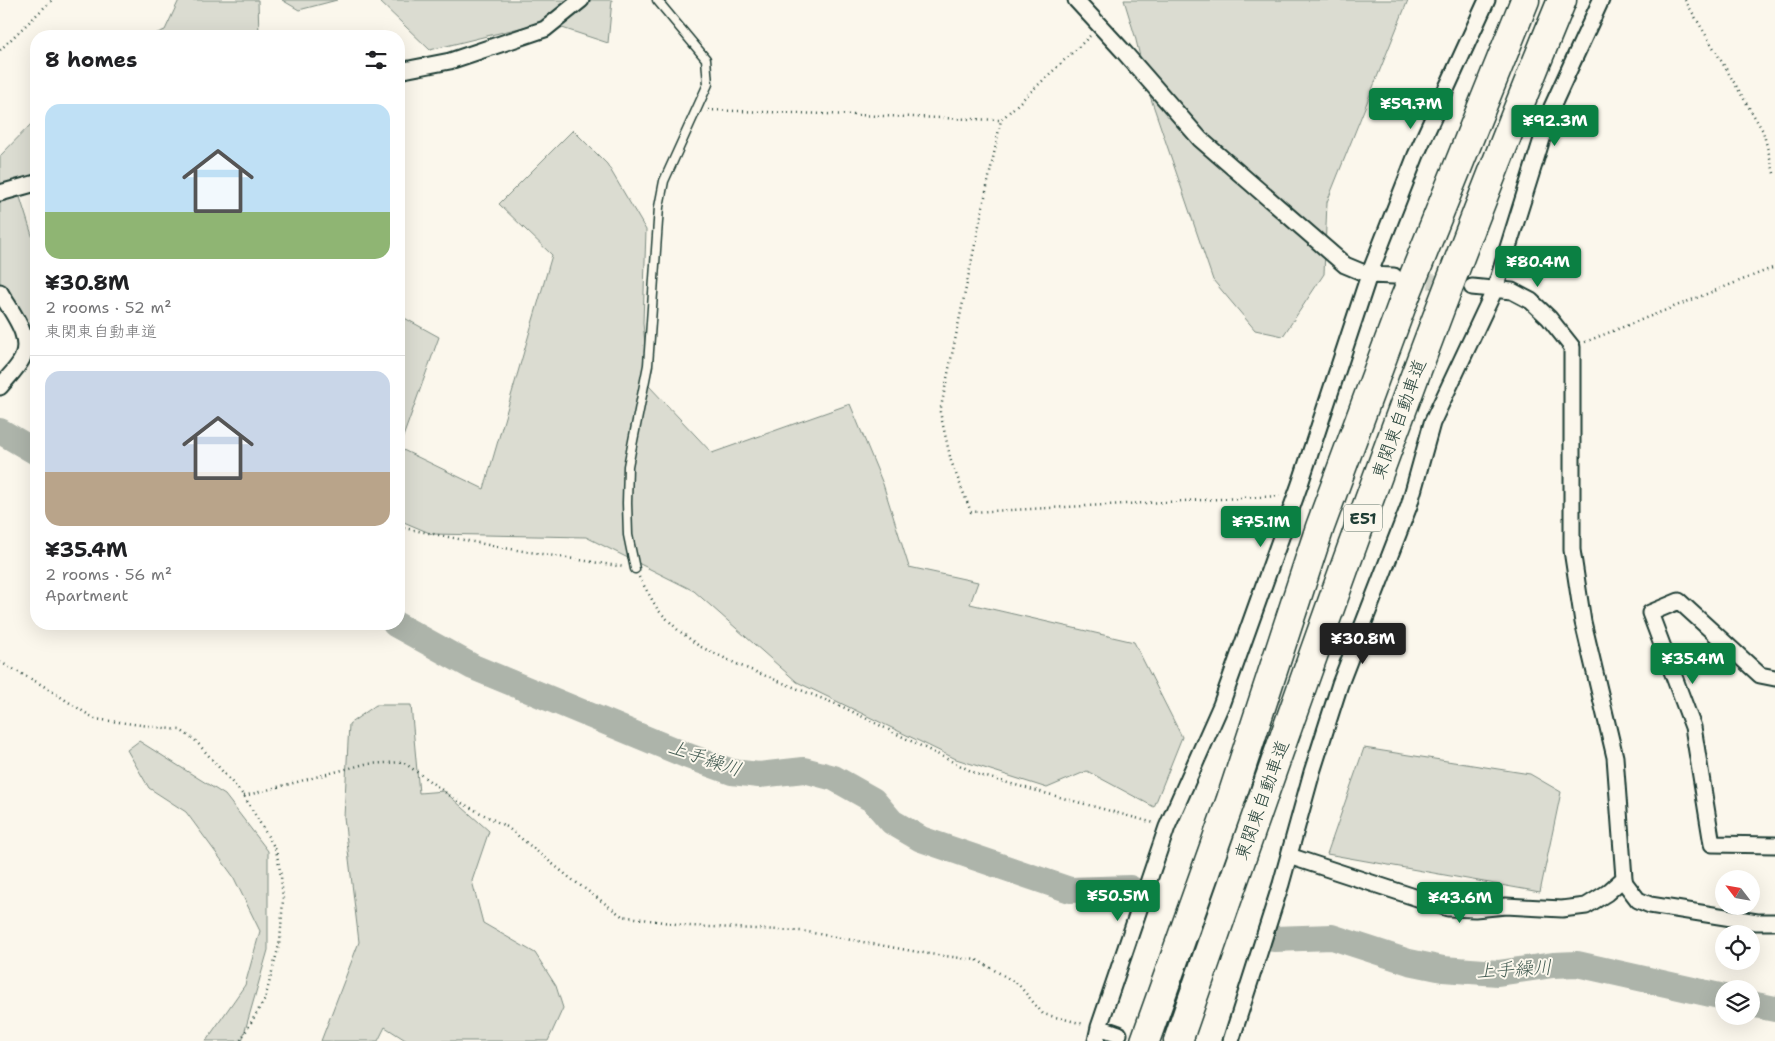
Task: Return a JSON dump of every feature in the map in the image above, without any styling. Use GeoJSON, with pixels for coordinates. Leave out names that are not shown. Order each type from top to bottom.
{"type":"FeatureCollection","features":[{"type":"Feature","properties":{"kind":"highway","name":"東関東自動車道"},"geometry":{"type":"LineString","coordinates":[[1145,1041],[1230,802],[1320,527],[1402,305],[1524,0]]}},
{"type":"Feature","properties":{"kind":"highway","name":"東関東自動車道"},"geometry":{"type":"LineString","coordinates":[[1178,1041],[1258,809],[1436,319],[1562,0]]}},
{"type":"Feature","properties":{"kind":"street"},"geometry":{"type":"LineString","coordinates":[[405,70],[450,61],[545,29],[581,0]]}},
{"type":"Feature","properties":{"kind":"street"},"geometry":{"type":"LineString","coordinates":[[1076,0],[1200,139],[1345,265],[1369,275],[1394,276]]}},
{"type":"Feature","properties":{"kind":"street"},"geometry":{"type":"LineString","coordinates":[[1119,1034],[1098,1034],[1167,827],[1221,705],[1296,495],[1369,275],[1416,155],[1487,0]]}},
{"type":"Feature","properties":{"kind":"street"},"geometry":{"type":"LineString","coordinates":[[1231,1041],[1340,684],[1409,506],[1432,423],[1495,289],[1552,107],[1601,0]]}},
{"type":"Feature","properties":{"kind":"street"},"geometry":{"type":"LineString","coordinates":[[0,193],[30,185]]}},
{"type":"Feature","properties":{"kind":"street"},"geometry":{"type":"LineString","coordinates":[[1472,287],[1512,291],[1531,301],[1549,318],[1572,347],[1572,550],[1582,622],[1615,757],[1625,883],[1638,900],[1650,904],[1757,922],[1775,922]]}},
{"type":"Feature","properties":{"kind":"street"},"geometry":{"type":"LineString","coordinates":[[0,292],[24,334],[26,346],[21,360],[0,387]]}},
{"type":"Feature","properties":{"kind":"street"},"geometry":{"type":"LineString","coordinates":[[1775,678],[1760,675],[1679,601],[1650,613],[1693,727],[1712,844],[1775,845]]}},
{"type":"Feature","properties":{"kind":"street"},"geometry":{"type":"LineString","coordinates":[[1289,856],[1448,908],[1476,909],[1506,906],[1562,909],[1586,906],[1607,893],[1624,878]]}},
{"type":"Feature","properties":{"kind":"lane"},"geometry":{"type":"LineString","coordinates":[[635,569],[628,534],[626,503],[628,466],[648,366],[659,207],[664,181],[708,84],[706,59],[657,0]]}},
{"type":"Feature","properties":{"kind":"path"},"geometry":{"type":"LineString","coordinates":[[0,50],[52,0]]}},
{"type":"Feature","properties":{"kind":"path"},"geometry":{"type":"LineString","coordinates":[[1685,0],[1763,131],[1775,177]]}},
{"type":"Feature","properties":{"kind":"path"},"geometry":{"type":"LineString","coordinates":[[1100,26],[1001,120],[940,412],[951,460],[972,512],[1296,495]]}},
{"type":"Feature","properties":{"kind":"path"},"geometry":{"type":"LineString","coordinates":[[696,110],[1001,120]]}},
{"type":"Feature","properties":{"kind":"path"},"geometry":{"type":"LineString","coordinates":[[1572,347],[1775,268]]}},
{"type":"Feature","properties":{"kind":"path"},"geometry":{"type":"LineString","coordinates":[[405,528],[498,547],[635,569],[658,610],[678,630],[700,646],[742,666],[843,707],[979,775],[1167,827]]}},
{"type":"Feature","properties":{"kind":"path"},"geometry":{"type":"LineString","coordinates":[[0,662],[42,685],[95,719],[180,730],[195,740],[244,796],[276,850],[283,900],[280,941],[265,999],[240,1041]]}},
{"type":"Feature","properties":{"kind":"path"},"geometry":{"type":"LineString","coordinates":[[244,796],[365,764],[403,762],[456,800],[507,827],[570,878],[622,916],[690,926],[802,932],[929,954],[977,960],[1018,984],[1043,1014],[1098,1034]]}},
{"type":"Feature","properties":{"kind":"shaded area"},"geometry":{"type":"Polygon","coordinates":[[[179,0],[258,0],[259,30],[165,30],[179,0]]]}},
{"type":"Feature","properties":{"kind":"shaded area"},"geometry":{"type":"Polygon","coordinates":[[[282,0],[337,0],[299,10],[282,0]]]}},
{"type":"Feature","properties":{"kind":"shaded area"},"geometry":{"type":"Polygon","coordinates":[[[378,0],[612,0],[608,43],[544,22],[430,50],[378,0]]]}},
{"type":"Feature","properties":{"kind":"shaded area"},"geometry":{"type":"Polygon","coordinates":[[[1124,0],[1408,0],[1327,202],[1324,274],[1283,336],[1255,330],[1213,280],[1148,90],[1124,0]]]}},
{"type":"Feature","properties":{"kind":"shaded area"},"geometry":{"type":"Polygon","coordinates":[[[30,125],[30,188],[19,194],[30,229],[30,352],[11,326],[0,286],[0,156],[30,125]]]}},
{"type":"Feature","properties":{"kind":"shaded area"},"geometry":{"type":"Polygon","coordinates":[[[573,130],[607,164],[646,230],[643,323],[649,386],[712,453],[850,404],[883,484],[909,567],[978,582],[970,604],[1134,642],[1182,737],[1154,807],[1087,771],[1047,788],[956,759],[797,682],[694,591],[586,537],[432,534],[405,523],[405,451],[484,489],[552,255],[499,204],[573,130]]]}},
{"type":"Feature","properties":{"kind":"shaded area"},"geometry":{"type":"Polygon","coordinates":[[[405,318],[439,337],[405,431],[405,318]]]}},
{"type":"Feature","properties":{"kind":"shaded area"},"geometry":{"type":"Polygon","coordinates":[[[376,705],[411,705],[419,793],[444,791],[489,831],[472,881],[483,923],[535,953],[556,986],[563,1008],[548,1041],[407,1041],[385,1027],[378,1041],[321,1041],[359,942],[344,817],[349,724],[376,705]]]}},
{"type":"Feature","properties":{"kind":"shaded area"},"geometry":{"type":"Polygon","coordinates":[[[139,741],[225,795],[268,851],[268,950],[242,1041],[206,1041],[245,985],[260,931],[233,876],[186,812],[149,788],[127,750],[139,741]]]}},
{"type":"Feature","properties":{"kind":"shaded area"},"geometry":{"type":"Polygon","coordinates":[[[1364,748],[1530,774],[1561,792],[1540,892],[1327,854],[1364,748]]]}},
{"type":"Feature","properties":{"kind":"waterway","name":"上手繰川"},"geometry":{"type":"LineString","coordinates":[[0,431],[30,448]]}},
{"type":"Feature","properties":{"kind":"waterway","name":"上手繰川"},"geometry":{"type":"LineString","coordinates":[[405,630],[473,667],[688,756],[732,772],[759,775],[804,770],[834,778],[873,800],[892,822],[921,839],[1070,890],[1130,888]]}},
{"type":"Feature","properties":{"kind":"waterway","name":"上手繰川"},"geometry":{"type":"LineString","coordinates":[[1274,939],[1332,937],[1409,962],[1443,969],[1498,973],[1553,965],[1577,964],[1715,995]]}},
{"type":"Feature","properties":{"kind":"waterway","name":"上手繰川"},"geometry":{"type":"LineString","coordinates":[[1760,1006],[1775,1009]]}},
{"type":"Feature","properties":{"kind":"tunnel"},"geometry":{"type":"LineString","coordinates":[[1406,278],[1472,287]]}}]}
